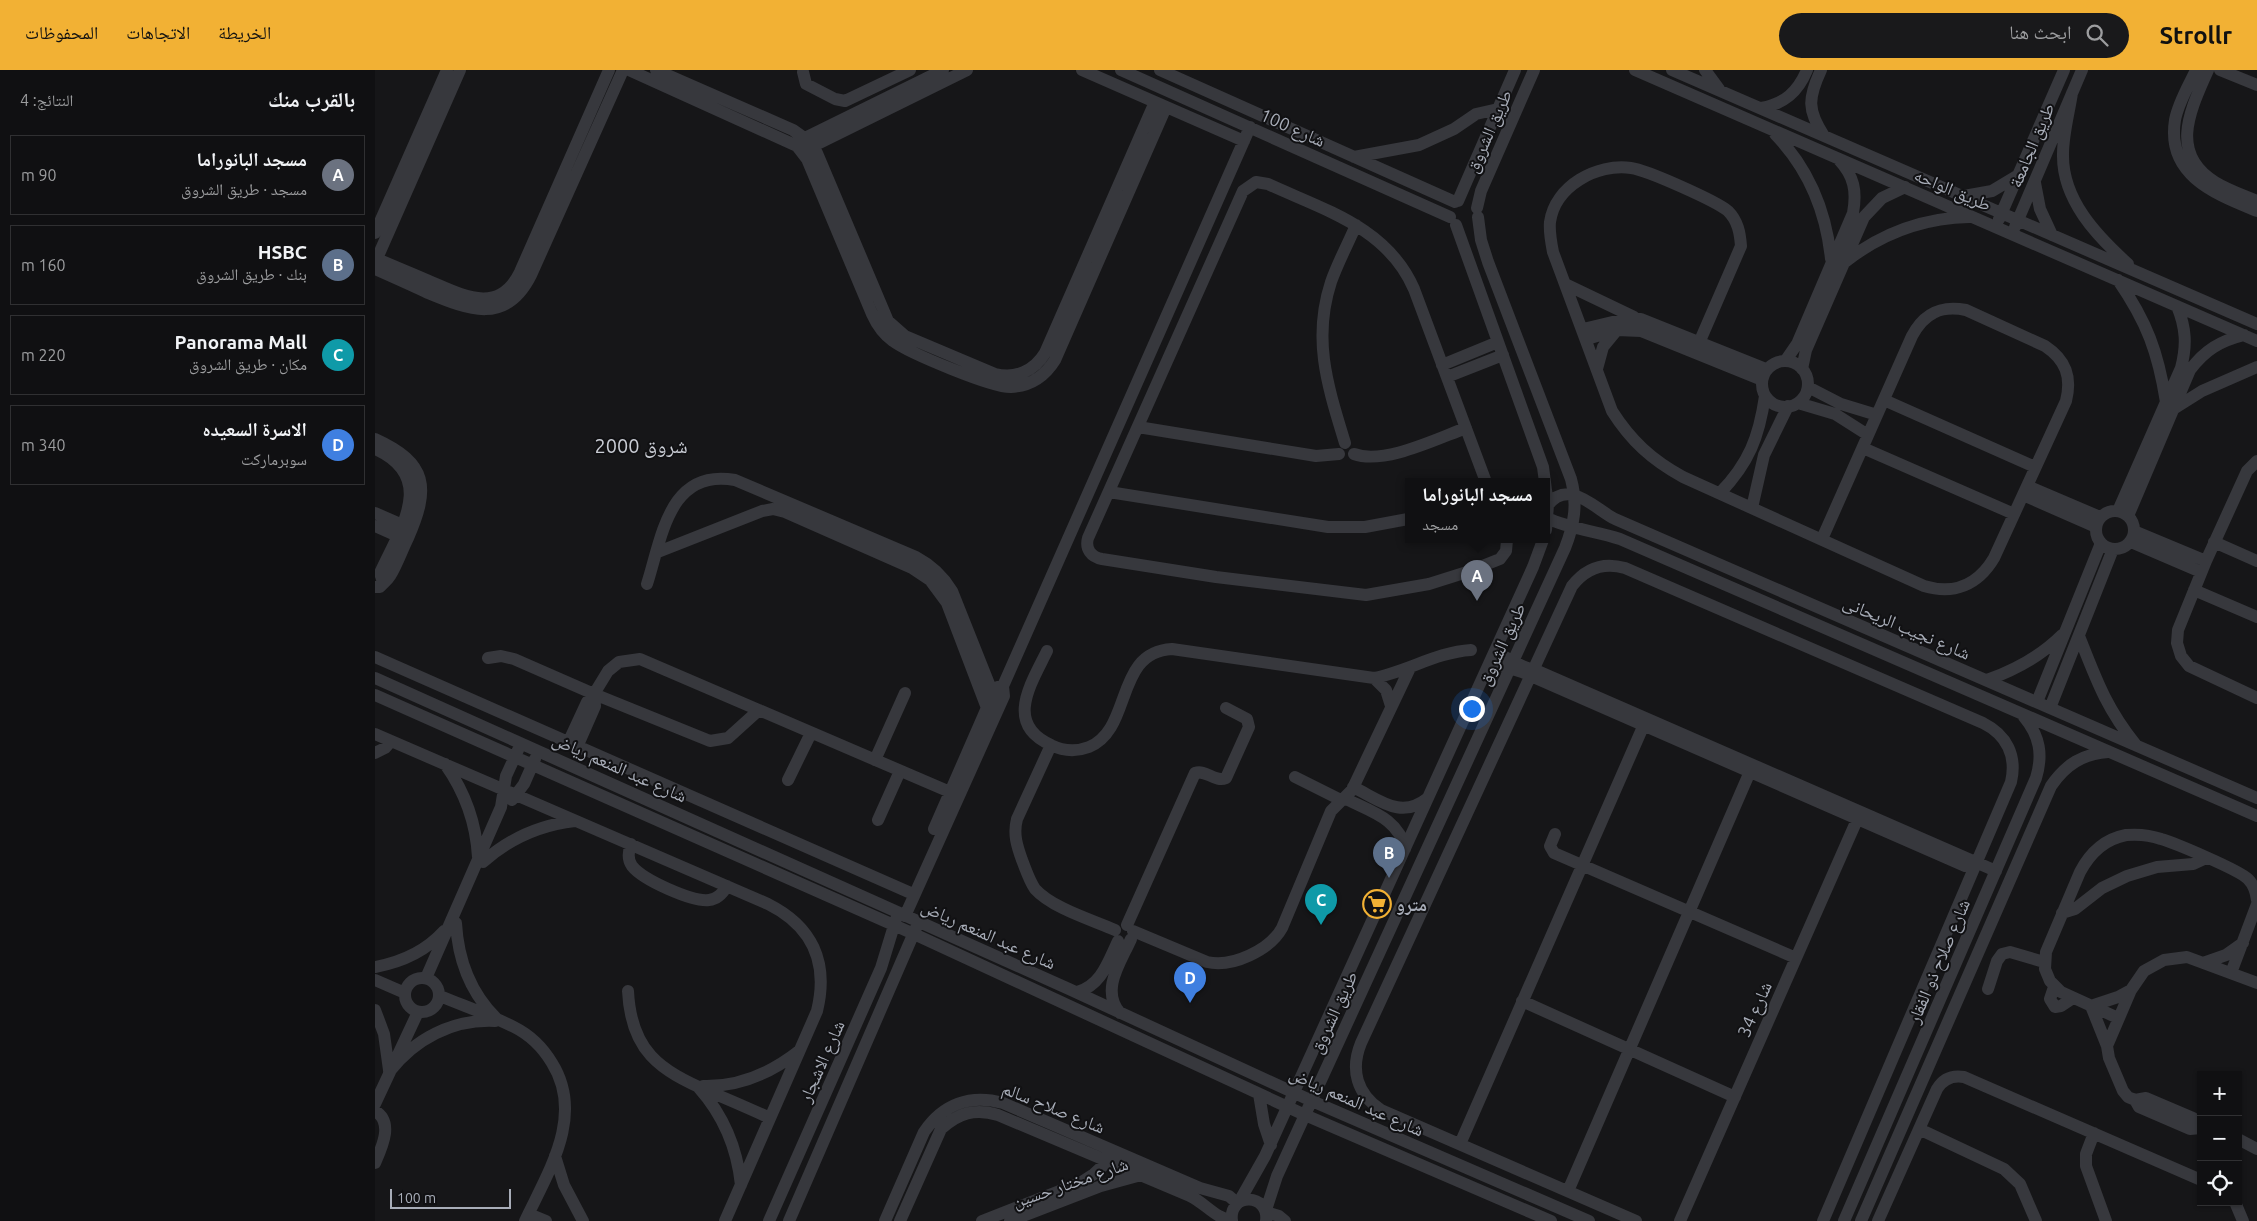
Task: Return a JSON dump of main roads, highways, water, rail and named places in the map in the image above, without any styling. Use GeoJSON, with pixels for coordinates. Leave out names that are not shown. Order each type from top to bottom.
{"type":"FeatureCollection","features":[{"type":"Feature","properties":{"kind":"place","name":"مسجد البانوراما"},"geometry":{"type":"Point","coordinates":[1477,601]}},
{"type":"Feature","properties":{"kind":"place","name":"HSBC"},"geometry":{"type":"Point","coordinates":[1389,878]}},
{"type":"Feature","properties":{"kind":"place","name":"مترو"},"geometry":{"type":"Point","coordinates":[1377,904]}},
{"type":"Feature","properties":{"kind":"place","name":"Panorama Mall"},"geometry":{"type":"Point","coordinates":[1321,925]}},
{"type":"Feature","properties":{"kind":"place","name":"الاسرة السعيده"},"geometry":{"type":"Point","coordinates":[1190,1003]}},
{"type":"Feature","properties":{"kind":"district","name":"شروق 2000"},"geometry":{"type":"Point","coordinates":[641,445]}}]}
